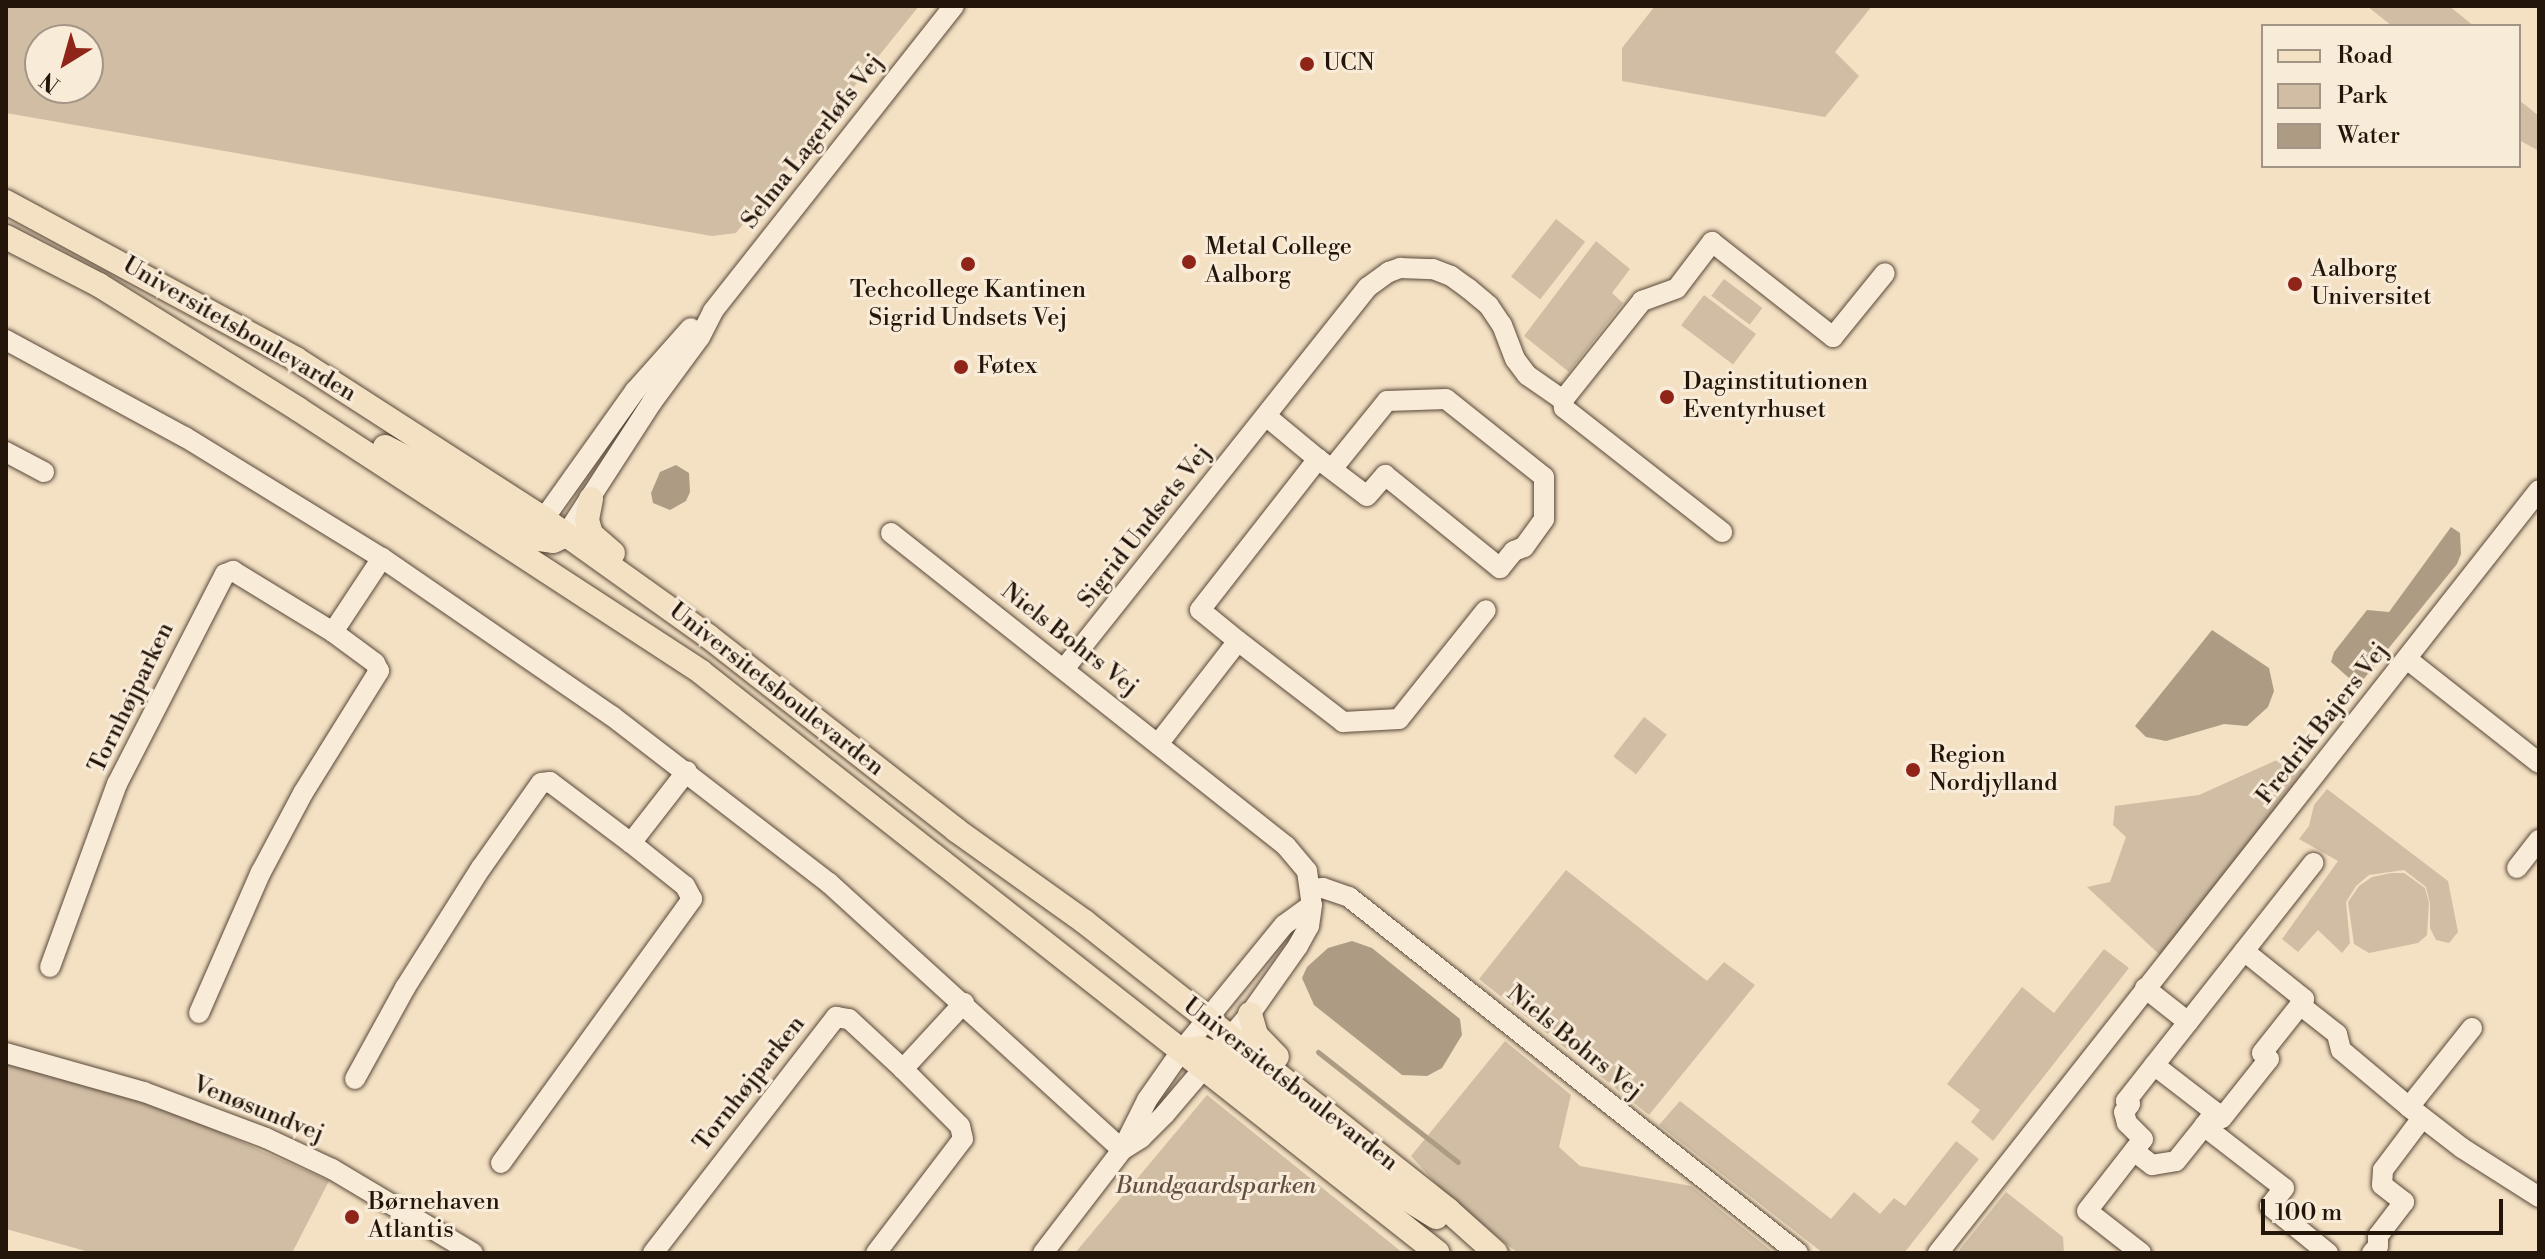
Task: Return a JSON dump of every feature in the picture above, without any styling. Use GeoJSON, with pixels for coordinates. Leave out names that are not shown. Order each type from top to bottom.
{"type":"FeatureCollection","features":[{"type":"Feature","properties":{"kind":"main road","name":"Universitetsboulevarden"},"geometry":{"type":"LineString","coordinates":[[6,202],[296,359],[538,527],[566,535],[708,636],[956,830],[1085,922],[1194,1036],[1216,1052],[1438,1253]]}},
{"type":"Feature","properties":{"kind":"main road","name":"Universitetsboulevarden"},"geometry":{"type":"LineString","coordinates":[[6,237],[99,285],[298,409],[701,672],[1216,1052],[1448,1210],[1493,1253]]}},
{"type":"Feature","properties":{"kind":"main road"},"geometry":{"type":"LineString","coordinates":[[298,409],[325,417],[538,527]]}},
{"type":"Feature","properties":{"kind":"main road"},"geometry":{"type":"LineString","coordinates":[[591,499],[589,527],[599,543],[688,606],[916,781],[933,796],[956,830]]}},
{"type":"Feature","properties":{"kind":"main road"},"geometry":{"type":"LineString","coordinates":[[1250,1014],[1256,1035],[1264,1047],[1413,1165],[1448,1210]]}},
{"type":"Feature","properties":{"kind":"main road"},"geometry":{"type":"LineString","coordinates":[[1216,1052],[1386,1186],[1493,1253]]}},
{"type":"Feature","properties":{"kind":"street","name":"Selma Lagerløfs Vej"},"geometry":{"type":"LineString","coordinates":[[566,535],[652,402],[700,337],[713,311],[954,6]]}},
{"type":"Feature","properties":{"kind":"street"},"geometry":{"type":"LineString","coordinates":[[1563,400],[1642,301],[1677,288],[1712,242],[1833,337],[1885,273]]}},
{"type":"Feature","properties":{"kind":"street","name":"Sigrid Undsets Vej"},"geometry":{"type":"LineString","coordinates":[[1064,669],[1368,287],[1400,268],[1442,272],[1469,289],[1489,306],[1502,325],[1515,359],[1527,375],[1563,400],[1564,408],[1722,532]]}},
{"type":"Feature","properties":{"kind":"street","name":"Selma Lagerløfs Vej"},"geometry":{"type":"LineString","coordinates":[[538,527],[635,391],[692,327],[713,311]]}},
{"type":"Feature","properties":{"kind":"street"},"geometry":{"type":"LineString","coordinates":[[6,340],[185,437],[382,558],[687,771],[829,883],[1122,1150]]}},
{"type":"Feature","properties":{"kind":"street"},"geometry":{"type":"LineString","coordinates":[[1266,416],[1325,464],[1367,496],[1385,475],[1500,568],[1514,551],[1524,547],[1544,519],[1544,477],[1446,399],[1387,401],[1325,464],[1200,610],[1343,722],[1399,719],[1486,610]]}},
{"type":"Feature","properties":{"kind":"street"},"geometry":{"type":"LineString","coordinates":[[6,452],[44,472]]}},
{"type":"Feature","properties":{"kind":"street","name":"Fredrik Bajers Vej"},"geometry":{"type":"LineString","coordinates":[[1938,1253],[2539,490]]}},
{"type":"Feature","properties":{"kind":"street"},"geometry":{"type":"LineString","coordinates":[[538,527],[531,549],[540,566]]}},
{"type":"Feature","properties":{"kind":"street","name":"Niels Bohrs Vej"},"geometry":{"type":"LineString","coordinates":[[891,533],[1299,857],[1312,897],[1323,888],[1349,897],[1798,1253]]}},
{"type":"Feature","properties":{"kind":"street"},"geometry":{"type":"LineString","coordinates":[[333,632],[382,558]]}},
{"type":"Feature","properties":{"kind":"street","name":"Tornhøjparken"},"geometry":{"type":"LineString","coordinates":[[50,967],[117,784],[225,574],[233,571],[333,632],[375,663],[379,671],[303,793],[261,872],[199,1013]]}},
{"type":"Feature","properties":{"kind":"street"},"geometry":{"type":"LineString","coordinates":[[1158,744],[1238,641]]}},
{"type":"Feature","properties":{"kind":"street"},"geometry":{"type":"LineString","coordinates":[[2407,659],[2539,763]]}},
{"type":"Feature","properties":{"kind":"street"},"geometry":{"type":"LineString","coordinates":[[631,843],[687,771]]}},
{"type":"Feature","properties":{"kind":"street"},"geometry":{"type":"LineString","coordinates":[[355,1079],[421,963],[481,868],[541,783],[550,782],[685,886],[692,899],[501,1163]]}},
{"type":"Feature","properties":{"kind":"street"},"geometry":{"type":"LineString","coordinates":[[2517,868],[2539,840]]}},
{"type":"Feature","properties":{"kind":"street"},"geometry":{"type":"LineString","coordinates":[[2141,1253],[2087,1211],[2143,1137],[2127,1123],[2124,1112],[2130,1104],[2126,1101],[2313,863]]}},
{"type":"Feature","properties":{"kind":"street"},"geometry":{"type":"LineString","coordinates":[[1043,1253],[1122,1150],[1147,1100],[1194,1036],[1284,925],[1312,897]]}},
{"type":"Feature","properties":{"kind":"street"},"geometry":{"type":"LineString","coordinates":[[1122,1150],[1141,1138],[1165,1114],[1250,1014],[1309,926],[1312,897]]}},
{"type":"Feature","properties":{"kind":"street"},"geometry":{"type":"LineString","coordinates":[[2134,1151],[2152,1165],[2176,1161],[2209,1119],[2222,1118],[2269,1059],[2262,1053],[2304,999],[2244,951]]}},
{"type":"Feature","properties":{"kind":"street"},"geometry":{"type":"LineString","coordinates":[[2145,988],[2188,1022]]}},
{"type":"Feature","properties":{"kind":"street"},"geometry":{"type":"LineString","coordinates":[[903,1069],[964,1003]]}},
{"type":"Feature","properties":{"kind":"street"},"geometry":{"type":"LineString","coordinates":[[2300,1005],[2337,1034],[2341,1050],[2416,1112],[2513,1183],[2526,1186],[2539,1197]]}},
{"type":"Feature","properties":{"kind":"street","name":"Tornhøjparken"},"geometry":{"type":"LineString","coordinates":[[653,1253],[836,1017],[849,1019],[903,1069],[960,1126],[963,1139],[876,1253]]}},
{"type":"Feature","properties":{"kind":"street"},"geometry":{"type":"LineString","coordinates":[[2372,1253],[2378,1246],[2378,1236],[2404,1202],[2382,1185],[2383,1170],[2416,1112],[2472,1028]]}},
{"type":"Feature","properties":{"kind":"street","name":"Venøsundvej"},"geometry":{"type":"LineString","coordinates":[[6,1053],[144,1092],[266,1138],[332,1169],[473,1253]]}},
{"type":"Feature","properties":{"kind":"street"},"geometry":{"type":"LineString","coordinates":[[2154,1065],[2284,1188],[2270,1206],[2328,1253]]}},
{"type":"Feature","properties":{"kind":"green space"},"geometry":{"type":"Polygon","coordinates":[[[6,6],[919,6],[736,233],[712,236],[6,113],[6,6]]]}},
{"type":"Feature","properties":{"kind":"green space"},"geometry":{"type":"Polygon","coordinates":[[[1655,6],[1872,6],[1835,52],[1859,76],[1825,117],[1622,81],[1622,48],[1655,6]]]}},
{"type":"Feature","properties":{"kind":"green space"},"geometry":{"type":"Polygon","coordinates":[[[2367,6],[2449,6],[2472,24],[2390,24],[2367,6]]]}},
{"type":"Feature","properties":{"kind":"green space"},"geometry":{"type":"Polygon","coordinates":[[[2521,102],[2539,116],[2539,151],[2521,141],[2521,102]]]}},
{"type":"Feature","properties":{"kind":"green space"},"geometry":{"type":"Polygon","coordinates":[[[1556,219],[1585,242],[1540,299],[1511,277],[1556,219]]]}},
{"type":"Feature","properties":{"kind":"green space"},"geometry":{"type":"Polygon","coordinates":[[[1596,241],[1630,269],[1612,293],[1623,303],[1569,372],[1524,336],[1596,241]]]}},
{"type":"Feature","properties":{"kind":"green space"},"geometry":{"type":"Polygon","coordinates":[[[1724,279],[1762,308],[1750,325],[1711,296],[1724,279]]]}},
{"type":"Feature","properties":{"kind":"green space"},"geometry":{"type":"Polygon","coordinates":[[[1704,295],[1756,334],[1733,364],[1681,325],[1704,295]]]}},
{"type":"Feature","properties":{"kind":"green space"},"geometry":{"type":"Polygon","coordinates":[[[1644,717],[1667,735],[1636,774],[1613,756],[1644,717]]]}},
{"type":"Feature","properties":{"kind":"green space"},"geometry":{"type":"Polygon","coordinates":[[[2279,759],[2308,771],[2162,957],[2087,887],[2110,882],[2126,837],[2113,825],[2115,806],[2199,795],[2279,759]]]}},
{"type":"Feature","properties":{"kind":"green space"},"geometry":{"type":"Polygon","coordinates":[[[2327,789],[2448,881],[2458,932],[2449,943],[2436,940],[2430,928],[2426,887],[2404,870],[2369,875],[2356,886],[2346,902],[2350,943],[2342,953],[2318,930],[2298,952],[2282,939],[2338,861],[2299,839],[2309,826],[2314,805],[2327,789]]]}},
{"type":"Feature","properties":{"kind":"green space"},"geometry":{"type":"Polygon","coordinates":[[[1566,870],[1707,981],[1724,962],[1755,985],[1649,1115],[1479,979],[1566,870]]]}},
{"type":"Feature","properties":{"kind":"green space"},"geometry":{"type":"Polygon","coordinates":[[[2404,873],[2425,888],[2429,903],[2427,935],[2418,943],[2369,953],[2354,944],[2348,902],[2359,886],[2372,877],[2404,873]]]}},
{"type":"Feature","properties":{"kind":"green space"},"geometry":{"type":"Polygon","coordinates":[[[2104,949],[2129,968],[1993,1141],[1971,1122],[1980,1110],[1947,1084],[2022,987],[2054,1013],[2104,949]]]}},
{"type":"Feature","properties":{"kind":"green space"},"geometry":{"type":"Polygon","coordinates":[[[1505,1041],[1571,1095],[1559,1147],[1580,1166],[1691,1186],[1774,1253],[1518,1253],[1449,1198],[1411,1156],[1505,1041]]]}},
{"type":"Feature","properties":{"kind":"green space"},"geometry":{"type":"Polygon","coordinates":[[[6,1064],[85,1083],[184,1116],[329,1181],[292,1253],[93,1253],[6,1229],[6,1064]]]}},
{"type":"Feature","properties":{"kind":"green space","name":"Bundgaardsparken"},"geometry":{"type":"Polygon","coordinates":[[[1207,1095],[1403,1253],[1075,1253],[1207,1095]]]}},
{"type":"Feature","properties":{"kind":"green space"},"geometry":{"type":"Polygon","coordinates":[[[1680,1101],[1831,1219],[1854,1192],[1880,1214],[1894,1198],[1905,1206],[1956,1141],[1979,1159],[1904,1253],[1823,1253],[1659,1125],[1680,1101]]]}},
{"type":"Feature","properties":{"kind":"green space"},"geometry":{"type":"Polygon","coordinates":[[[2006,1192],[2063,1237],[2064,1253],[1957,1253],[2006,1192]]]}},
{"type":"Feature","properties":{"kind":"water"},"geometry":{"type":"Polygon","coordinates":[[[676,465],[689,473],[690,492],[686,501],[670,510],[653,503],[651,493],[660,472],[676,465]]]}},
{"type":"Feature","properties":{"kind":"water"},"geometry":{"type":"Polygon","coordinates":[[[2451,527],[2460,533],[2461,554],[2457,564],[2358,686],[2331,662],[2334,652],[2367,610],[2389,612],[2451,527]]]}},
{"type":"Feature","properties":{"kind":"water"},"geometry":{"type":"Polygon","coordinates":[[[2212,630],[2269,668],[2274,691],[2268,707],[2247,726],[2224,724],[2166,741],[2146,737],[2135,726],[2212,630]]]}},
{"type":"Feature","properties":{"kind":"water"},"geometry":{"type":"Polygon","coordinates":[[[1352,941],[1372,948],[1460,1019],[1462,1035],[1442,1068],[1427,1076],[1402,1075],[1314,1005],[1302,978],[1307,967],[1328,948],[1352,941]]]}},
{"type":"Feature","properties":{"kind":"waterway"},"geometry":{"type":"LineString","coordinates":[[1318,1052],[1458,1162]]}},
{"type":"Feature","properties":{"kind":"place","name":"UCN"},"geometry":{"type":"Point","coordinates":[1307,64]}},
{"type":"Feature","properties":{"kind":"place","name":"Metal College Aalborg"},"geometry":{"type":"Point","coordinates":[1189,262]}},
{"type":"Feature","properties":{"kind":"place","name":"Techcollege Kantinen Sigrid Undsets Vej"},"geometry":{"type":"Point","coordinates":[968,264]}},
{"type":"Feature","properties":{"kind":"place","name":"Aalborg Universitet"},"geometry":{"type":"Point","coordinates":[2295,284]}},
{"type":"Feature","properties":{"kind":"place","name":"Føtex"},"geometry":{"type":"Point","coordinates":[961,367]}},
{"type":"Feature","properties":{"kind":"place","name":"Daginstitutionen Eventyrhuset"},"geometry":{"type":"Point","coordinates":[1667,397]}},
{"type":"Feature","properties":{"kind":"place","name":"Region Nordjylland"},"geometry":{"type":"Point","coordinates":[1913,770]}},
{"type":"Feature","properties":{"kind":"place","name":"Børnehaven Atlantis"},"geometry":{"type":"Point","coordinates":[352,1217]}}]}
